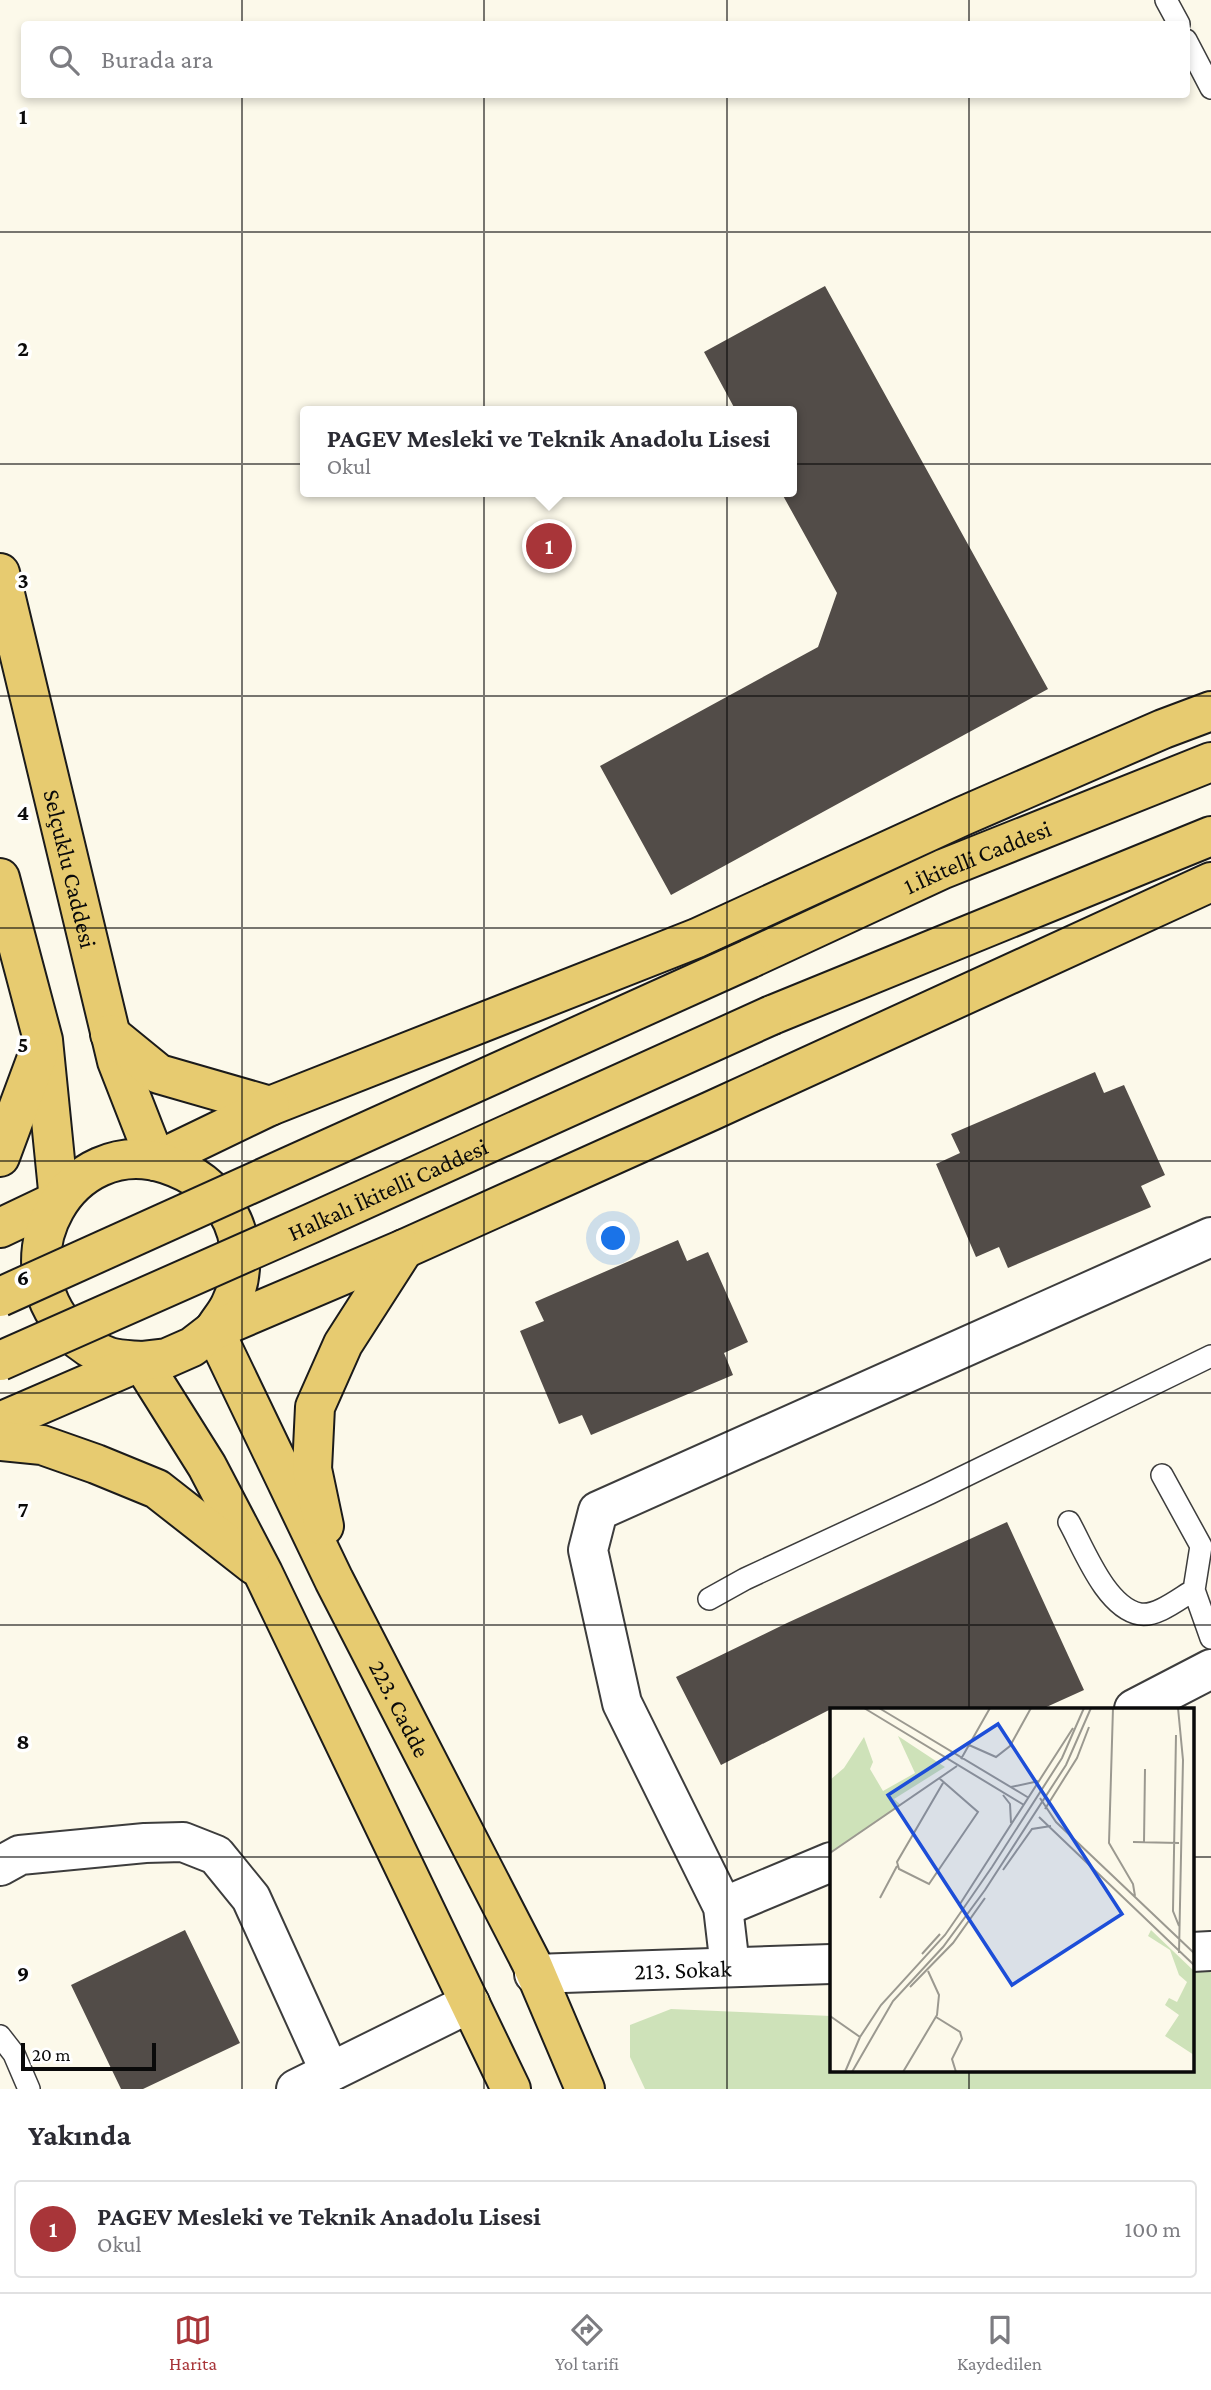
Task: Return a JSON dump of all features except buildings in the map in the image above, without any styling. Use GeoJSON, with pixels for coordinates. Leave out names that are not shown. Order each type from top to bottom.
{"type":"FeatureCollection","features":[{"type":"Feature","properties":{"kind":"main road","name":"Selçuklu Caddesi"},"geometry":{"type":"LineString","coordinates":[[0,573],[117,1061],[156,1161]]}},
{"type":"Feature","properties":{"kind":"main road"},"geometry":{"type":"LineString","coordinates":[[156,1161],[270,1106],[697,938],[975,810],[1211,710]]}},
{"type":"Feature","properties":{"kind":"main road","name":"1.İkitelli Caddesi"},"geometry":{"type":"LineString","coordinates":[[0,1297],[943,869],[1211,762]]}},
{"type":"Feature","properties":{"kind":"main road","name":"Halkalı İkitelli Caddesi"},"geometry":{"type":"LineString","coordinates":[[0,1361],[772,1015],[1211,836]]}},
{"type":"Feature","properties":{"kind":"main road"},"geometry":{"type":"LineString","coordinates":[[1141,913],[1211,864]]}},
{"type":"Feature","properties":{"kind":"main road"},"geometry":{"type":"LineString","coordinates":[[0,877],[43,1040],[58,1200]]}},
{"type":"Feature","properties":{"kind":"main road"},"geometry":{"type":"LineString","coordinates":[[0,1422],[141,1362],[167,1357],[192,1347],[214,1330],[404,1249],[1211,882]]}},
{"type":"Feature","properties":{"kind":"main road"},"geometry":{"type":"LineString","coordinates":[[110,1034],[159,1074],[270,1106]]}},
{"type":"Feature","properties":{"kind":"main road"},"geometry":{"type":"LineString","coordinates":[[0,1157],[43,1040]]}},
{"type":"Feature","properties":{"kind":"main road"},"geometry":{"type":"LineString","coordinates":[[214,1330],[231,1304],[240,1274],[239,1244],[229,1214],[211,1189],[185,1170],[156,1161],[128,1160],[102,1167],[78,1180],[58,1200],[44,1228],[38,1259],[43,1291],[58,1319],[80,1342],[109,1357],[141,1362],[207,1466],[263,1573],[511,2089]]}},
{"type":"Feature","properties":{"kind":"main road"},"geometry":{"type":"LineString","coordinates":[[0,1228],[58,1200]]}},
{"type":"Feature","properties":{"kind":"main road"},"geometry":{"type":"LineString","coordinates":[[334,1580],[313,1469],[315,1407],[343,1344],[404,1249]]}},
{"type":"Feature","properties":{"kind":"main road","name":"223. Cadde"},"geometry":{"type":"LineString","coordinates":[[214,1330],[334,1580],[518,1938],[585,2089]]}},
{"type":"Feature","properties":{"kind":"main road"},"geometry":{"type":"LineString","coordinates":[[0,1441],[42,1445],[157,1489],[263,1573]]}},
{"type":"Feature","properties":{"kind":"street"},"geometry":{"type":"LineString","coordinates":[[730,1967],[723,1908],[622,1703],[588,1550],[598,1511],[1211,1237]]}},
{"type":"Feature","properties":{"kind":"street"},"geometry":{"type":"LineString","coordinates":[[1136,1708],[1211,1669]]}},
{"type":"Feature","properties":{"kind":"street"},"geometry":{"type":"LineString","coordinates":[[0,1866],[20,1855],[145,1843],[183,1842],[216,1855],[251,1898],[330,2072]]}},
{"type":"Feature","properties":{"kind":"street"},"geometry":{"type":"LineString","coordinates":[[723,1908],[830,1862]]}},
{"type":"Feature","properties":{"kind":"street","name":"213. Sokak"},"geometry":{"type":"LineString","coordinates":[[534,1973],[830,1964]]}},
{"type":"Feature","properties":{"kind":"street"},"geometry":{"type":"LineString","coordinates":[[296,2089],[470,2003]]}},
{"type":"Feature","properties":{"kind":"lane"},"geometry":{"type":"LineString","coordinates":[[1166,0],[1177,21]]}},
{"type":"Feature","properties":{"kind":"lane"},"geometry":{"type":"LineString","coordinates":[[1190,48],[1211,88]]}},
{"type":"Feature","properties":{"kind":"lane"},"geometry":{"type":"LineString","coordinates":[[709,1599],[745,1579],[930,1493],[1211,1356]]}},
{"type":"Feature","properties":{"kind":"lane"},"geometry":{"type":"LineString","coordinates":[[1162,1475],[1201,1546],[1194,1590],[1211,1638]]}},
{"type":"Feature","properties":{"kind":"lane"},"geometry":{"type":"LineString","coordinates":[[1069,1522],[1103,1587],[1117,1602],[1139,1614],[1153,1612],[1194,1590]]}},
{"type":"Feature","properties":{"kind":"lane"},"geometry":{"type":"LineString","coordinates":[[0,2036],[14,2054],[29,2089]]}},
{"type":"Feature","properties":{"kind":"green space"},"geometry":{"type":"Polygon","coordinates":[[[1211,1951],[1211,2089],[645,2089],[630,2057],[630,2025],[671,2009],[830,2016],[830,2072],[1194,2072],[1194,1952],[1211,1951]]]}},
{"type":"Feature","properties":{"kind":"place","name":"PAGEV Mesleki ve Teknik Anadolu Lisesi"},"geometry":{"type":"Point","coordinates":[549,546]}}]}
